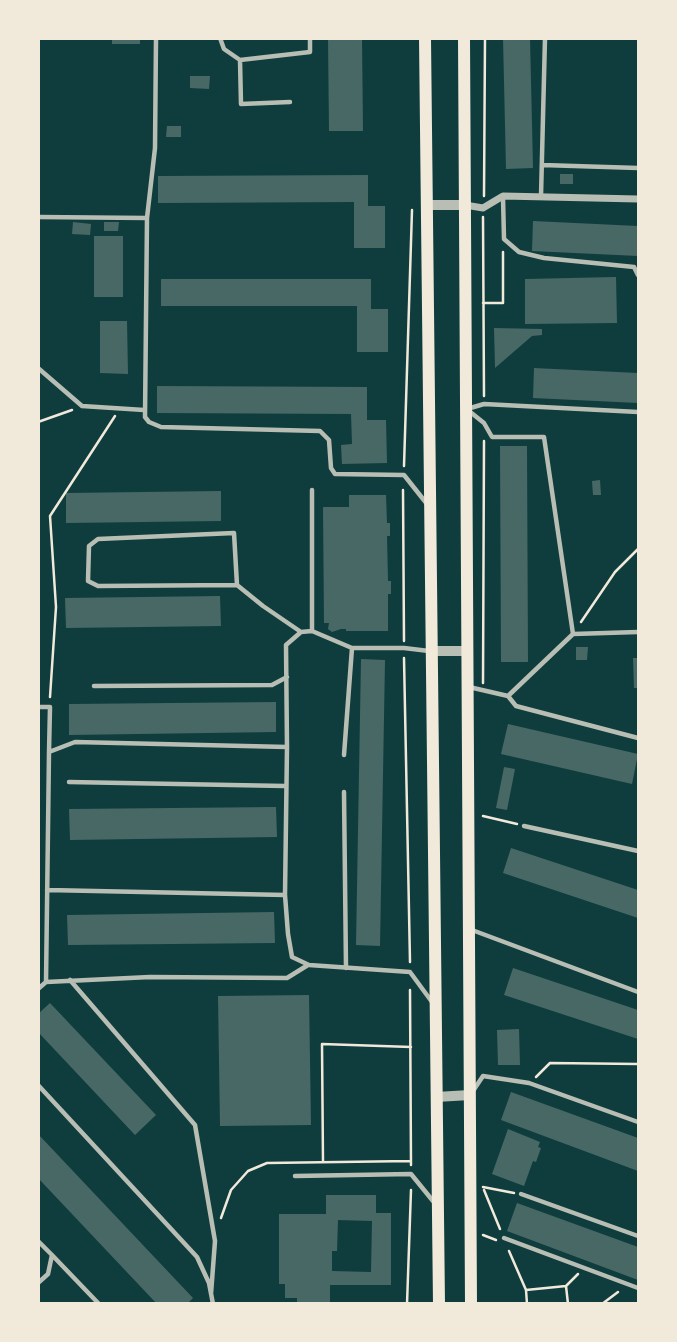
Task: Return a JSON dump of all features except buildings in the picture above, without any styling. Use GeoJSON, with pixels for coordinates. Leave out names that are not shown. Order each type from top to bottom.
{"type":"FeatureCollection","features":[{"type":"Feature","properties":{"kind":"main road"},"geometry":{"type":"LineString","coordinates":[[425,38],[439,1304]]}},
{"type":"Feature","properties":{"kind":"main road"},"geometry":{"type":"LineString","coordinates":[[464,38],[471,1304]]}},
{"type":"Feature","properties":{"kind":"street"},"geometry":{"type":"LineString","coordinates":[[427,205],[484,208],[503,196],[639,199]]}},
{"type":"Feature","properties":{"kind":"street"},"geometry":{"type":"LineString","coordinates":[[432,651],[468,651]]}},
{"type":"Feature","properties":{"kind":"street"},"geometry":{"type":"LineString","coordinates":[[436,1097],[470,1095]]}},
{"type":"Feature","properties":{"kind":"lane"},"geometry":{"type":"LineString","coordinates":[[156,38],[155,148],[147,218],[144,411],[149,422],[161,428],[320,430],[329,440],[331,468],[335,474],[404,475],[430,508]]}},
{"type":"Feature","properties":{"kind":"lane"},"geometry":{"type":"LineString","coordinates":[[220,38],[224,48],[240,60],[310,52],[310,38]]}},
{"type":"Feature","properties":{"kind":"lane"},"geometry":{"type":"LineString","coordinates":[[541,197],[545,38]]}},
{"type":"Feature","properties":{"kind":"lane"},"geometry":{"type":"LineString","coordinates":[[240,60],[241,104],[290,102]]}},
{"type":"Feature","properties":{"kind":"lane"},"geometry":{"type":"LineString","coordinates":[[542,165],[639,168]]}},
{"type":"Feature","properties":{"kind":"lane"},"geometry":{"type":"LineString","coordinates":[[503,196],[504,239],[519,252],[544,258],[634,267],[639,275]]}},
{"type":"Feature","properties":{"kind":"lane"},"geometry":{"type":"LineString","coordinates":[[38,217],[147,218]]}},
{"type":"Feature","properties":{"kind":"lane"},"geometry":{"type":"LineString","coordinates":[[38,368],[82,406],[144,411]]}},
{"type":"Feature","properties":{"kind":"lane"},"geometry":{"type":"LineString","coordinates":[[466,410],[484,404],[639,412]]}},
{"type":"Feature","properties":{"kind":"lane"},"geometry":{"type":"LineString","coordinates":[[466,410],[484,423],[492,437],[544,438],[573,634]]}},
{"type":"Feature","properties":{"kind":"lane"},"geometry":{"type":"LineString","coordinates":[[312,490],[312,631]]}},
{"type":"Feature","properties":{"kind":"lane"},"geometry":{"type":"LineString","coordinates":[[237,584],[234,533],[98,539],[89,546],[89,581],[98,586],[237,584],[301,632]]}},
{"type":"Feature","properties":{"kind":"lane"},"geometry":{"type":"LineString","coordinates":[[432,651],[352,648],[312,631],[301,632],[286,645],[288,677],[285,895],[292,957],[309,965],[410,972],[436,1008]]}},
{"type":"Feature","properties":{"kind":"lane"},"geometry":{"type":"LineString","coordinates":[[508,696],[573,634],[639,632]]}},
{"type":"Feature","properties":{"kind":"lane"},"geometry":{"type":"LineString","coordinates":[[344,755],[352,648]]}},
{"type":"Feature","properties":{"kind":"lane"},"geometry":{"type":"LineString","coordinates":[[94,687],[272,685],[288,677]]}},
{"type":"Feature","properties":{"kind":"lane"},"geometry":{"type":"LineString","coordinates":[[468,687],[508,696],[516,706],[639,738]]}},
{"type":"Feature","properties":{"kind":"lane"},"geometry":{"type":"LineString","coordinates":[[38,707],[50,707],[46,982]]}},
{"type":"Feature","properties":{"kind":"lane"},"geometry":{"type":"LineString","coordinates":[[49,752],[75,742],[287,747]]}},
{"type":"Feature","properties":{"kind":"lane"},"geometry":{"type":"LineString","coordinates":[[69,782],[285,786]]}},
{"type":"Feature","properties":{"kind":"lane"},"geometry":{"type":"LineString","coordinates":[[344,792],[346,968]]}},
{"type":"Feature","properties":{"kind":"lane"},"geometry":{"type":"LineString","coordinates":[[524,826],[639,851]]}},
{"type":"Feature","properties":{"kind":"lane"},"geometry":{"type":"LineString","coordinates":[[47,890],[285,895]]}},
{"type":"Feature","properties":{"kind":"lane"},"geometry":{"type":"LineString","coordinates":[[469,929],[639,992]]}},
{"type":"Feature","properties":{"kind":"lane"},"geometry":{"type":"LineString","coordinates":[[38,989],[46,982],[70,980],[150,977],[287,978],[309,965]]}},
{"type":"Feature","properties":{"kind":"lane"},"geometry":{"type":"LineString","coordinates":[[70,980],[195,1125],[215,1241],[211,1294]]}},
{"type":"Feature","properties":{"kind":"lane"},"geometry":{"type":"LineString","coordinates":[[470,1095],[482,1076],[529,1083],[639,1122]]}},
{"type":"Feature","properties":{"kind":"lane"},"geometry":{"type":"LineString","coordinates":[[38,1086],[197,1257],[213,1304]]}},
{"type":"Feature","properties":{"kind":"lane"},"geometry":{"type":"LineString","coordinates":[[295,1176],[411,1174],[438,1207]]}},
{"type":"Feature","properties":{"kind":"lane"},"geometry":{"type":"LineString","coordinates":[[521,1194],[639,1236]]}},
{"type":"Feature","properties":{"kind":"lane"},"geometry":{"type":"LineString","coordinates":[[504,1238],[639,1288]]}},
{"type":"Feature","properties":{"kind":"lane"},"geometry":{"type":"LineString","coordinates":[[38,1241],[99,1304]]}},
{"type":"Feature","properties":{"kind":"lane"},"geometry":{"type":"LineString","coordinates":[[38,1283],[48,1273],[52,1255]]}},
{"type":"Feature","properties":{"kind":"path"},"geometry":{"type":"LineString","coordinates":[[484,404],[485,38]]}},
{"type":"Feature","properties":{"kind":"path"},"geometry":{"type":"LineString","coordinates":[[404,475],[413,198]]}},
{"type":"Feature","properties":{"kind":"path"},"geometry":{"type":"LineString","coordinates":[[484,303],[503,303],[504,239]]}},
{"type":"Feature","properties":{"kind":"path"},"geometry":{"type":"LineString","coordinates":[[38,422],[82,406]]}},
{"type":"Feature","properties":{"kind":"path"},"geometry":{"type":"LineString","coordinates":[[50,707],[55,607],[50,516],[116,416],[104,413]]}},
{"type":"Feature","properties":{"kind":"path"},"geometry":{"type":"LineString","coordinates":[[483,677],[484,423]]}},
{"type":"Feature","properties":{"kind":"path"},"geometry":{"type":"LineString","coordinates":[[403,489],[411,1047],[407,1304]]}},
{"type":"Feature","properties":{"kind":"path"},"geometry":{"type":"LineString","coordinates":[[573,634],[615,572],[639,549]]}},
{"type":"Feature","properties":{"kind":"path"},"geometry":{"type":"LineString","coordinates":[[483,816],[524,826]]}},
{"type":"Feature","properties":{"kind":"path"},"geometry":{"type":"LineString","coordinates":[[323,1162],[322,1044],[411,1047]]}},
{"type":"Feature","properties":{"kind":"path"},"geometry":{"type":"LineString","coordinates":[[529,1083],[551,1063],[639,1064]]}},
{"type":"Feature","properties":{"kind":"path"},"geometry":{"type":"LineString","coordinates":[[215,1241],[231,1190],[248,1171],[267,1163],[411,1161]]}},
{"type":"Feature","properties":{"kind":"path"},"geometry":{"type":"LineString","coordinates":[[483,1187],[521,1194]]}},
{"type":"Feature","properties":{"kind":"path"},"geometry":{"type":"LineString","coordinates":[[525,1303],[526,1290],[566,1286],[581,1272]]}},
{"type":"Feature","properties":{"kind":"path"},"geometry":{"type":"LineString","coordinates":[[566,1286],[568,1304]]}},
{"type":"Feature","properties":{"kind":"path"},"geometry":{"type":"LineString","coordinates":[[602,1304],[623,1287]]}}]}
